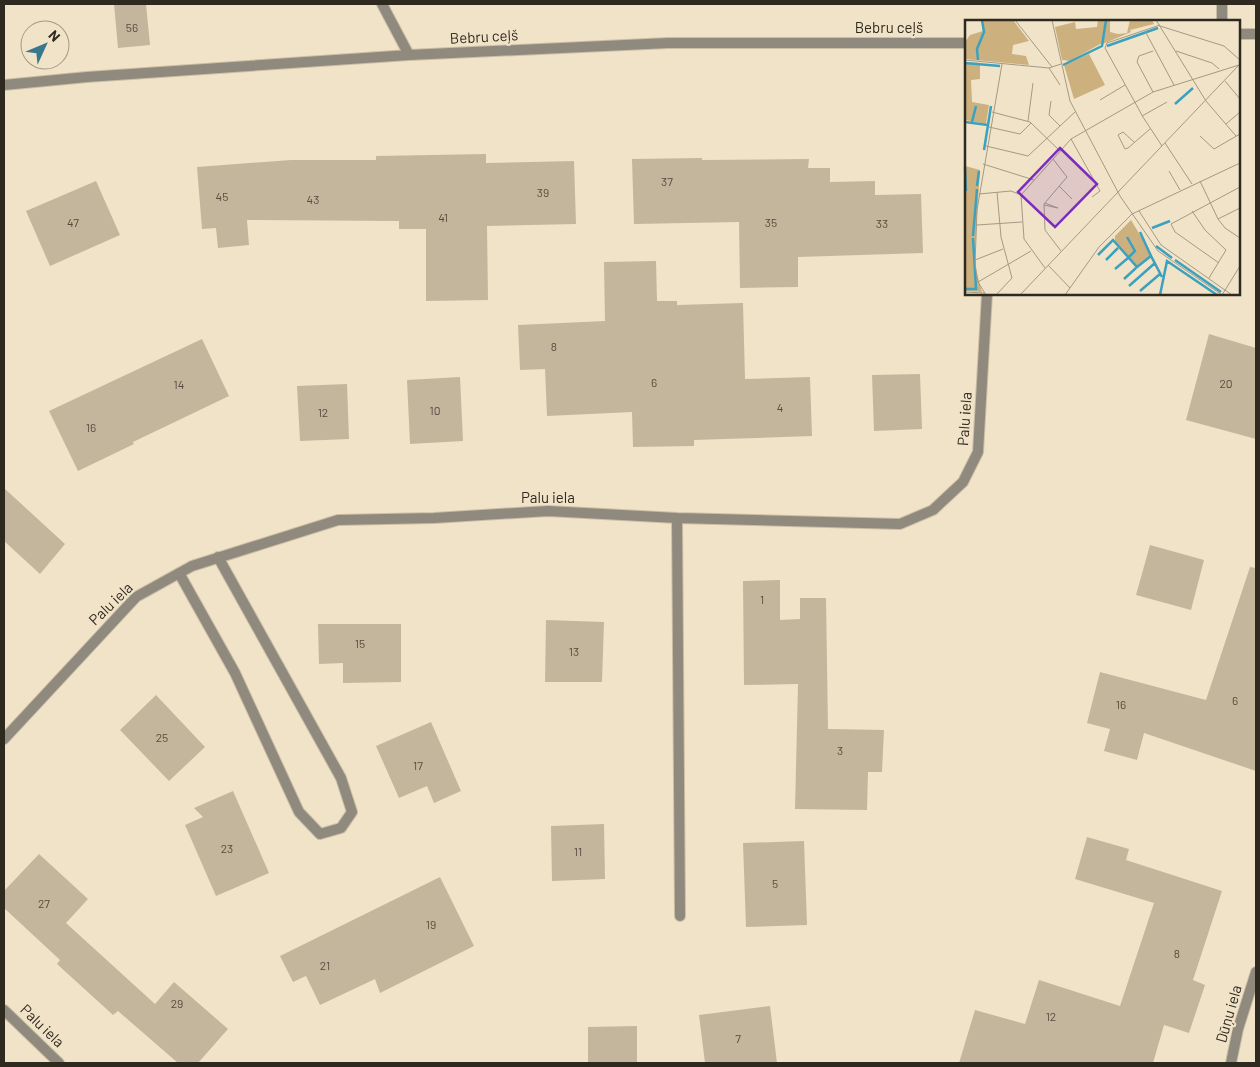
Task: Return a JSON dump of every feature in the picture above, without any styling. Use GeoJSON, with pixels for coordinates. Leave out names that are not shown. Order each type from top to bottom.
{"type":"FeatureCollection","features":[{"type":"Feature","properties":{"kind":"street"},"geometry":{"type":"LineString","coordinates":[[382,4],[409,55]]}},
{"type":"Feature","properties":{"kind":"street"},"geometry":{"type":"LineString","coordinates":[[1222,4],[1222,20]]}},
{"type":"Feature","properties":{"kind":"street"},"geometry":{"type":"LineString","coordinates":[[1240,34],[1256,34]]}},
{"type":"Feature","properties":{"kind":"street","name":"Bebru ceļš"},"geometry":{"type":"LineString","coordinates":[[4,85],[87,77],[409,55],[668,43],[965,43]]}},
{"type":"Feature","properties":{"kind":"street","name":"Palu iela"},"geometry":{"type":"LineString","coordinates":[[4,739],[136,597],[192,566],[338,520],[434,518],[548,511],[677,518],[900,524],[934,510],[963,482],[978,452],[987,295]]}},
{"type":"Feature","properties":{"kind":"street"},"geometry":{"type":"LineString","coordinates":[[677,518],[680,916]]}},
{"type":"Feature","properties":{"kind":"street"},"geometry":{"type":"LineString","coordinates":[[179,573],[236,673],[299,812],[320,834],[341,828],[352,812],[341,778],[218,557]]}},
{"type":"Feature","properties":{"kind":"street","name":"Dūņu iela"},"geometry":{"type":"LineString","coordinates":[[1231,1063],[1238,1029],[1256,972]]}},
{"type":"Feature","properties":{"kind":"street","name":"Palu iela"},"geometry":{"type":"LineString","coordinates":[[4,1010],[59,1063]]}},
{"type":"Feature","properties":{"kind":"building"},"geometry":{"type":"Polygon","coordinates":[[[114,4],[146,4],[150,45],[118,48],[114,4]]]}},
{"type":"Feature","properties":{"kind":"building"},"geometry":{"type":"Polygon","coordinates":[[[486,154],[486,163],[574,161],[576,224],[487,226],[488,300],[426,301],[426,229],[399,229],[399,221],[247,220],[249,245],[218,248],[216,228],[202,229],[197,167],[291,160],[376,160],[376,156],[486,154]]]}},
{"type":"Feature","properties":{"kind":"building"},"geometry":{"type":"Polygon","coordinates":[[[702,158],[702,160],[809,159],[808,168],[830,168],[830,182],[875,181],[875,195],[921,194],[923,253],[798,257],[798,287],[740,288],[739,222],[634,224],[632,159],[702,158]]]}},
{"type":"Feature","properties":{"kind":"building"},"geometry":{"type":"Polygon","coordinates":[[[96,181],[120,235],[50,266],[26,211],[96,181]]]}},
{"type":"Feature","properties":{"kind":"building"},"geometry":{"type":"Polygon","coordinates":[[[656,261],[657,301],[677,301],[677,305],[743,303],[745,379],[810,377],[812,436],[694,440],[694,446],[633,447],[632,412],[547,416],[545,369],[520,370],[518,325],[605,321],[604,262],[656,261]]]}},
{"type":"Feature","properties":{"kind":"building"},"geometry":{"type":"Polygon","coordinates":[[[1209,334],[1256,348],[1256,439],[1186,420],[1209,334]]]}},
{"type":"Feature","properties":{"kind":"building"},"geometry":{"type":"Polygon","coordinates":[[[202,339],[229,396],[133,442],[134,444],[78,471],[49,411],[202,339]]]}},
{"type":"Feature","properties":{"kind":"building"},"geometry":{"type":"Polygon","coordinates":[[[920,374],[922,429],[874,431],[872,375],[920,374]]]}},
{"type":"Feature","properties":{"kind":"building"},"geometry":{"type":"Polygon","coordinates":[[[460,377],[463,441],[410,444],[407,380],[460,377]]]}},
{"type":"Feature","properties":{"kind":"building"},"geometry":{"type":"Polygon","coordinates":[[[347,384],[349,439],[300,441],[297,386],[347,384]]]}},
{"type":"Feature","properties":{"kind":"building"},"geometry":{"type":"Polygon","coordinates":[[[4,488],[65,544],[40,574],[4,541],[4,488]]]}},
{"type":"Feature","properties":{"kind":"building"},"geometry":{"type":"Polygon","coordinates":[[[1150,545],[1204,560],[1191,610],[1136,595],[1150,545]]]}},
{"type":"Feature","properties":{"kind":"building"},"geometry":{"type":"Polygon","coordinates":[[[1250,567],[1256,568],[1256,771],[1144,733],[1137,760],[1104,751],[1110,729],[1087,723],[1100,672],[1206,700],[1250,567]]]}},
{"type":"Feature","properties":{"kind":"building"},"geometry":{"type":"Polygon","coordinates":[[[780,580],[780,620],[800,619],[800,598],[826,598],[828,729],[884,730],[882,772],[868,772],[867,810],[795,809],[798,684],[744,685],[743,581],[780,580]]]}},
{"type":"Feature","properties":{"kind":"building"},"geometry":{"type":"Polygon","coordinates":[[[546,620],[604,622],[602,682],[545,682],[546,620]]]}},
{"type":"Feature","properties":{"kind":"building"},"geometry":{"type":"Polygon","coordinates":[[[318,624],[401,624],[401,682],[343,683],[343,663],[319,664],[318,624]]]}},
{"type":"Feature","properties":{"kind":"building"},"geometry":{"type":"Polygon","coordinates":[[[156,695],[205,747],[169,781],[120,730],[156,695]]]}},
{"type":"Feature","properties":{"kind":"building"},"geometry":{"type":"Polygon","coordinates":[[[431,722],[461,791],[434,803],[427,786],[399,798],[376,746],[431,722]]]}},
{"type":"Feature","properties":{"kind":"building"},"geometry":{"type":"Polygon","coordinates":[[[233,791],[269,873],[216,896],[185,825],[203,817],[194,808],[233,791]]]}},
{"type":"Feature","properties":{"kind":"building"},"geometry":{"type":"Polygon","coordinates":[[[604,824],[605,879],[552,881],[551,826],[604,824]]]}},
{"type":"Feature","properties":{"kind":"building"},"geometry":{"type":"Polygon","coordinates":[[[1087,837],[1129,849],[1126,860],[1222,891],[1193,980],[1205,985],[1189,1033],[1164,1025],[1153,1063],[959,1063],[975,1010],[1025,1024],[1039,980],[1120,1006],[1154,903],[1075,879],[1087,837]]]}},
{"type":"Feature","properties":{"kind":"building"},"geometry":{"type":"Polygon","coordinates":[[[804,841],[807,925],[746,927],[743,843],[804,841]]]}},
{"type":"Feature","properties":{"kind":"building"},"geometry":{"type":"Polygon","coordinates":[[[39,854],[88,899],[66,923],[155,1004],[174,982],[228,1029],[198,1063],[178,1063],[118,1011],[113,1015],[57,964],[60,960],[4,908],[4,891],[39,854]]]}},
{"type":"Feature","properties":{"kind":"building"},"geometry":{"type":"Polygon","coordinates":[[[440,877],[474,946],[380,993],[375,979],[320,1005],[306,976],[293,982],[280,956],[440,877]]]}},
{"type":"Feature","properties":{"kind":"building"},"geometry":{"type":"Polygon","coordinates":[[[770,1006],[777,1063],[705,1063],[699,1015],[770,1006]]]}},
{"type":"Feature","properties":{"kind":"building"},"geometry":{"type":"Polygon","coordinates":[[[637,1026],[637,1063],[588,1063],[588,1027],[637,1026]]]}}]}
